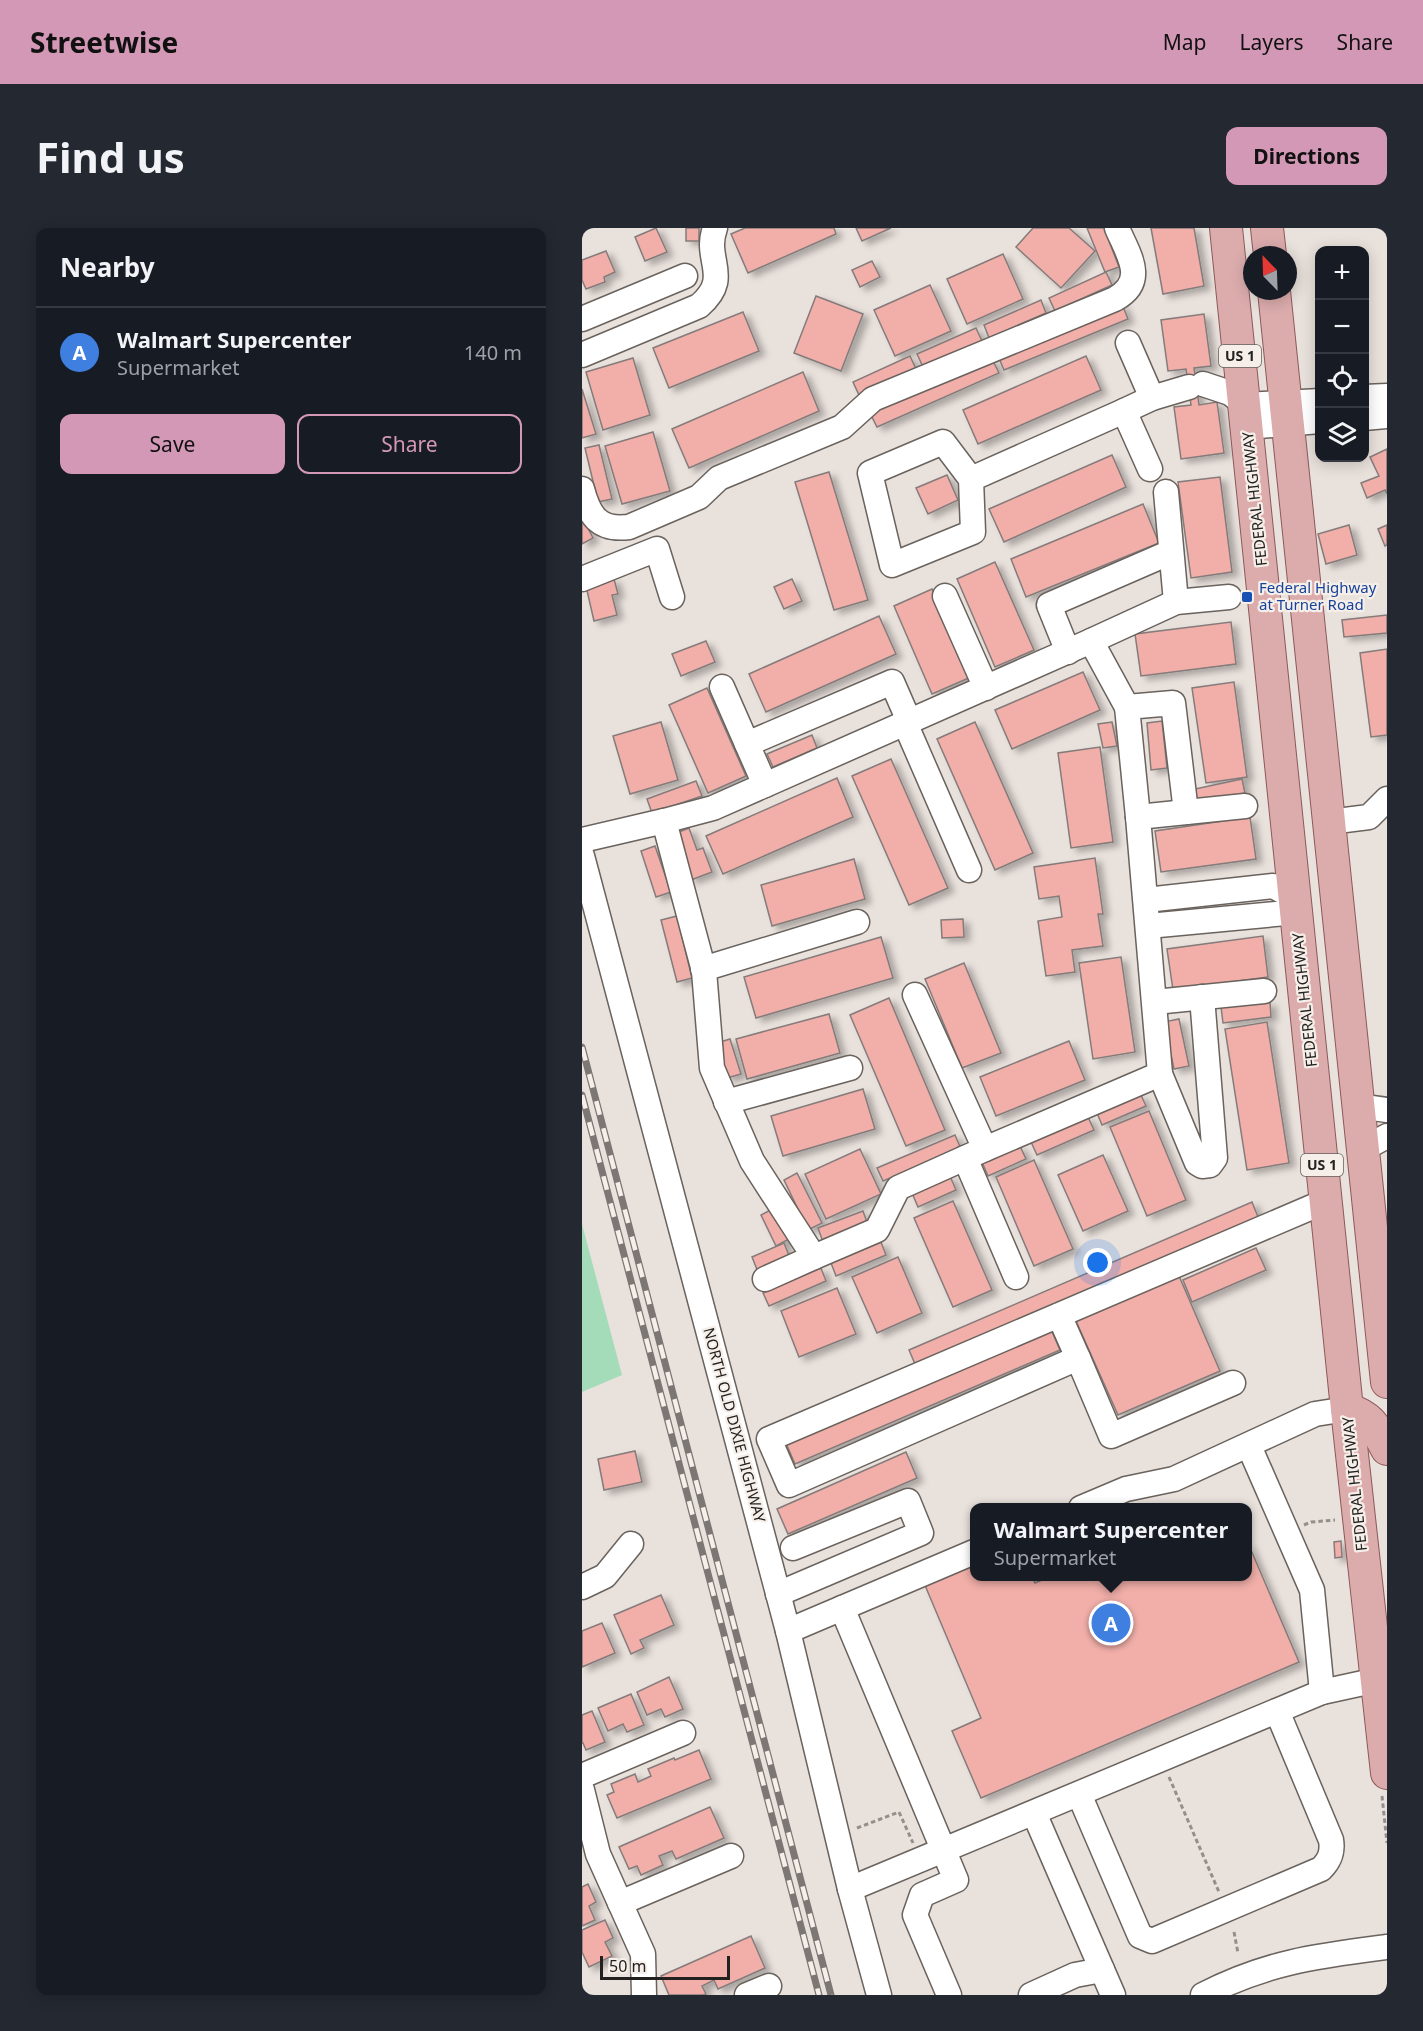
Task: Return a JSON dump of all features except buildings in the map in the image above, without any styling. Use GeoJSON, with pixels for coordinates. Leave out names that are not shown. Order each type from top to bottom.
{"type":"FeatureCollection","features":[{"type":"Feature","properties":{"kind":"main road","name":"FEDERAL HIGHWAY"},"geometry":{"type":"LineString","coordinates":[[1226,228],[1347,1409],[1387,1773]]}},
{"type":"Feature","properties":{"kind":"main road","name":"US 1"},"geometry":{"type":"LineString","coordinates":[[1275,300],[1329,822],[1373,1108],[1375,1143],[1366,1182],[1387,1382]]}},
{"type":"Feature","properties":{"kind":"main road"},"geometry":{"type":"LineString","coordinates":[[1296,905],[1314,910],[1323,923],[1328,939],[1350,1146],[1356,1167],[1366,1182]]}},
{"type":"Feature","properties":{"kind":"main road"},"geometry":{"type":"LineString","coordinates":[[1325,1196],[1339,1216],[1344,1237],[1354,1351],[1359,1366],[1371,1378],[1387,1382]]}},
{"type":"Feature","properties":{"kind":"main road"},"geometry":{"type":"LineString","coordinates":[[1347,1409],[1362,1414],[1374,1425],[1387,1449]]}},
{"type":"Feature","properties":{"kind":"street"},"geometry":{"type":"LineString","coordinates":[[582,355],[699,306],[708,298],[717,277],[711,251],[715,228]]}},
{"type":"Feature","properties":{"kind":"street"},"geometry":{"type":"LineString","coordinates":[[582,489],[591,515],[599,522],[608,527],[629,527],[699,497],[719,478],[842,427],[873,399],[1115,299],[1129,289],[1134,272],[1117,228]]}},
{"type":"Feature","properties":{"kind":"street"},"geometry":{"type":"LineString","coordinates":[[582,319],[685,276]]}},
{"type":"Feature","properties":{"kind":"street"},"geometry":{"type":"LineString","coordinates":[[1128,343],[1152,398]]}},
{"type":"Feature","properties":{"kind":"street"},"geometry":{"type":"LineString","coordinates":[[971,479],[1152,398],[1196,386],[1240,363]]}},
{"type":"Feature","properties":{"kind":"street"},"geometry":{"type":"LineString","coordinates":[[1196,386],[1230,393],[1246,416],[1286,414],[1315,420]]}},
{"type":"Feature","properties":{"kind":"street"},"geometry":{"type":"LineString","coordinates":[[1369,397],[1387,396]]}},
{"type":"Feature","properties":{"kind":"street"},"geometry":{"type":"LineString","coordinates":[[1286,414],[1315,403]]}},
{"type":"Feature","properties":{"kind":"street"},"geometry":{"type":"LineString","coordinates":[[1124,411],[1150,469]]}},
{"type":"Feature","properties":{"kind":"street"},"geometry":{"type":"LineString","coordinates":[[1369,418],[1387,416]]}},
{"type":"Feature","properties":{"kind":"street"},"geometry":{"type":"LineString","coordinates":[[943,442],[971,479],[973,532],[892,565],[870,473],[943,442]]}},
{"type":"Feature","properties":{"kind":"street"},"geometry":{"type":"LineString","coordinates":[[1166,492],[1176,603]]}},
{"type":"Feature","properties":{"kind":"street"},"geometry":{"type":"LineString","coordinates":[[582,579],[657,549],[672,597]]}},
{"type":"Feature","properties":{"kind":"street"},"geometry":{"type":"LineString","coordinates":[[1068,652],[1049,605],[1171,552]]}},
{"type":"Feature","properties":{"kind":"street"},"geometry":{"type":"LineString","coordinates":[[945,596],[986,688]]}},
{"type":"Feature","properties":{"kind":"street"},"geometry":{"type":"LineString","coordinates":[[582,840],[713,808],[1176,603],[1229,597]]}},
{"type":"Feature","properties":{"kind":"street"},"geometry":{"type":"LineString","coordinates":[[1091,641],[1127,707],[1160,1074],[1197,1163],[1202,1166],[1210,1164],[1215,1158],[1202,997]]}},
{"type":"Feature","properties":{"kind":"street"},"geometry":{"type":"LineString","coordinates":[[747,744],[892,682],[969,870]]}},
{"type":"Feature","properties":{"kind":"street"},"geometry":{"type":"LineString","coordinates":[[722,687],[765,785]]}},
{"type":"Feature","properties":{"kind":"street"},"geometry":{"type":"LineString","coordinates":[[1127,707],[1173,703],[1186,812]]}},
{"type":"Feature","properties":{"kind":"street"},"geometry":{"type":"LineString","coordinates":[[1329,822],[1369,817],[1387,799]]}},
{"type":"Feature","properties":{"kind":"street"},"geometry":{"type":"LineString","coordinates":[[1138,817],[1245,806]]}},
{"type":"Feature","properties":{"kind":"street"},"geometry":{"type":"LineString","coordinates":[[664,821],[703,969],[712,1068],[752,1161],[814,1257]]}},
{"type":"Feature","properties":{"kind":"street","name":"NORTH OLD DIXIE HIGHWAY"},"geometry":{"type":"LineString","coordinates":[[582,856],[788,1631],[850,1889],[879,1995]]}},
{"type":"Feature","properties":{"kind":"street"},"geometry":{"type":"LineString","coordinates":[[1146,900],[1273,886],[1296,905]]}},
{"type":"Feature","properties":{"kind":"street"},"geometry":{"type":"LineString","coordinates":[[1148,926],[1296,905]]}},
{"type":"Feature","properties":{"kind":"street"},"geometry":{"type":"LineString","coordinates":[[703,969],[857,922]]}},
{"type":"Feature","properties":{"kind":"street"},"geometry":{"type":"LineString","coordinates":[[1155,1002],[1264,992]]}},
{"type":"Feature","properties":{"kind":"street"},"geometry":{"type":"LineString","coordinates":[[915,995],[975,1153],[1016,1277]]}},
{"type":"Feature","properties":{"kind":"street"},"geometry":{"type":"LineString","coordinates":[[726,1102],[850,1068]]}},
{"type":"Feature","properties":{"kind":"street"},"geometry":{"type":"LineString","coordinates":[[765,1279],[877,1230],[898,1188],[1160,1074]]}},
{"type":"Feature","properties":{"kind":"street"},"geometry":{"type":"LineString","coordinates":[[1078,1358],[789,1485],[769,1439],[1059,1315],[1325,1196]]}},
{"type":"Feature","properties":{"kind":"street"},"geometry":{"type":"LineString","coordinates":[[1059,1315],[1111,1436],[1233,1383]]}},
{"type":"Feature","properties":{"kind":"street"},"geometry":{"type":"LineString","coordinates":[[1093,1503],[1126,1489],[1174,1479],[1315,1414],[1347,1409]]}},
{"type":"Feature","properties":{"kind":"street"},"geometry":{"type":"LineString","coordinates":[[1249,1446],[1312,1590],[1322,1692]]}},
{"type":"Feature","properties":{"kind":"street"},"geometry":{"type":"LineString","coordinates":[[778,1594],[921,1533],[908,1501],[793,1548]]}},
{"type":"Feature","properties":{"kind":"street"},"geometry":{"type":"LineString","coordinates":[[582,1587],[605,1576],[631,1544]]}},
{"type":"Feature","properties":{"kind":"street"},"geometry":{"type":"LineString","coordinates":[[788,1631],[970,1554]]}},
{"type":"Feature","properties":{"kind":"street"},"geometry":{"type":"LineString","coordinates":[[842,1608],[956,1880],[922,1895],[915,1915],[949,1995]]}},
{"type":"Feature","properties":{"kind":"street"},"geometry":{"type":"LineString","coordinates":[[850,1889],[1322,1692],[1377,1680]]}},
{"type":"Feature","properties":{"kind":"street"},"geometry":{"type":"LineString","coordinates":[[1079,1794],[1140,1936],[1152,1941],[1162,1937],[1321,1869],[1331,1856],[1331,1840],[1277,1711]]}},
{"type":"Feature","properties":{"kind":"street"},"geometry":{"type":"LineString","coordinates":[[582,1776],[683,1733]]}},
{"type":"Feature","properties":{"kind":"street"},"geometry":{"type":"LineString","coordinates":[[582,1790],[598,1854],[643,1954],[644,1995]]}},
{"type":"Feature","properties":{"kind":"street"},"geometry":{"type":"LineString","coordinates":[[1034,1813],[1113,1995]]}},
{"type":"Feature","properties":{"kind":"street"},"geometry":{"type":"LineString","coordinates":[[620,1902],[731,1856]]}},
{"type":"Feature","properties":{"kind":"street"},"geometry":{"type":"LineString","coordinates":[[1213,1993],[1274,1966],[1315,1956],[1387,1947]]}},
{"type":"Feature","properties":{"kind":"street"},"geometry":{"type":"LineString","coordinates":[[1031,1995],[1075,1976],[1102,1970]]}},
{"type":"Feature","properties":{"kind":"path"},"geometry":{"type":"LineString","coordinates":[[1298,1527],[1311,1522],[1343,1520]]}},
{"type":"Feature","properties":{"kind":"path"},"geometry":{"type":"LineString","coordinates":[[1161,1760],[1222,1900]]}},
{"type":"Feature","properties":{"kind":"path"},"geometry":{"type":"LineString","coordinates":[[857,1828],[899,1812],[913,1844],[920,1841]]}},
{"type":"Feature","properties":{"kind":"path"},"geometry":{"type":"LineString","coordinates":[[1234,1932],[1238,1953]]}},
{"type":"Feature","properties":{"kind":"green space"},"geometry":{"type":"Polygon","coordinates":[[[582,1224],[622,1375],[582,1392],[582,1224]]]}},
{"type":"Feature","properties":{"kind":"railway"},"geometry":{"type":"LineString","coordinates":[[582,1047],[831,1995]]}},
{"type":"Feature","properties":{"kind":"railway"},"geometry":{"type":"LineString","coordinates":[[582,1095],[819,1995]]}},
{"type":"Feature","properties":{"kind":"place","name":"Federal Highway at Turner Road"},"geometry":{"type":"Point","coordinates":[1247,597]}},
{"type":"Feature","properties":{"kind":"place","name":"Walmart Supercenter"},"geometry":{"type":"Point","coordinates":[1111,1623]}}]}
